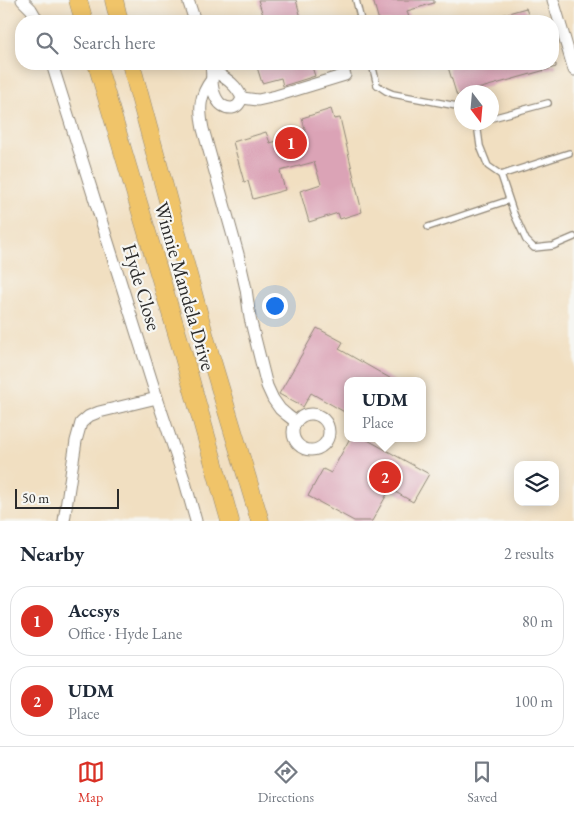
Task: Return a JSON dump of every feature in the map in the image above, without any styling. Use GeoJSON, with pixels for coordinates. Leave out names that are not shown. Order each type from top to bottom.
{"type":"FeatureCollection","features":[{"type":"Feature","properties":{"kind":"main road"},"geometry":{"type":"LineString","coordinates":[[78,0],[82,15]]}},
{"type":"Feature","properties":{"kind":"main road"},"geometry":{"type":"LineString","coordinates":[[114,0],[118,15]]}},
{"type":"Feature","properties":{"kind":"main road","name":"Winnie Mandela Drive"},"geometry":{"type":"LineString","coordinates":[[99,70],[181,347],[230,521]]}},
{"type":"Feature","properties":{"kind":"main road","name":"Winnie Mandela Drive"},"geometry":{"type":"LineString","coordinates":[[133,70],[206,341],[260,521]]}},
{"type":"Feature","properties":{"kind":"street"},"geometry":{"type":"LineString","coordinates":[[22,0],[34,15]]}},
{"type":"Feature","properties":{"kind":"street"},"geometry":{"type":"LineString","coordinates":[[188,0],[193,15]]}},
{"type":"Feature","properties":{"kind":"street"},"geometry":{"type":"LineString","coordinates":[[553,0],[558,15]]}},
{"type":"Feature","properties":{"kind":"street"},"geometry":{"type":"LineString","coordinates":[[559,17],[571,50],[574,70]]}},
{"type":"Feature","properties":{"kind":"street","name":"Hyde Close"},"geometry":{"type":"LineString","coordinates":[[54,70],[196,521]]}},
{"type":"Feature","properties":{"kind":"street"},"geometry":{"type":"LineString","coordinates":[[212,71],[236,86],[242,98]]}},
{"type":"Feature","properties":{"kind":"street"},"geometry":{"type":"LineString","coordinates":[[212,71],[215,95],[220,104],[234,108],[238,106],[242,98]]}},
{"type":"Feature","properties":{"kind":"street"},"geometry":{"type":"LineString","coordinates":[[212,71],[202,96],[200,117],[238,254],[254,334],[267,386],[280,409],[296,422]]}},
{"type":"Feature","properties":{"kind":"street"},"geometry":{"type":"LineString","coordinates":[[242,98],[258,100],[276,96],[345,75]]}},
{"type":"Feature","properties":{"kind":"street"},"geometry":{"type":"LineString","coordinates":[[64,521],[76,441],[81,423],[89,416],[99,412],[157,398]]}},
{"type":"Feature","properties":{"kind":"lane"},"geometry":{"type":"LineString","coordinates":[[356,0],[360,15]]}},
{"type":"Feature","properties":{"kind":"lane"},"geometry":{"type":"LineString","coordinates":[[373,70],[377,85],[386,91],[454,105]]}},
{"type":"Feature","properties":{"kind":"lane"},"geometry":{"type":"LineString","coordinates":[[499,116],[548,103]]}},
{"type":"Feature","properties":{"kind":"lane"},"geometry":{"type":"LineString","coordinates":[[478,130],[480,146],[488,166],[501,175],[514,214],[526,240],[534,248],[553,246],[574,237]]}},
{"type":"Feature","properties":{"kind":"lane"},"geometry":{"type":"LineString","coordinates":[[501,175],[569,153]]}},
{"type":"Feature","properties":{"kind":"lane"},"geometry":{"type":"LineString","coordinates":[[428,227],[509,200]]}},
{"type":"Feature","properties":{"kind":"building"},"geometry":{"type":"Polygon","coordinates":[[[258,0],[296,0],[300,15],[263,15],[258,0]]]}},
{"type":"Feature","properties":{"kind":"building"},"geometry":{"type":"Polygon","coordinates":[[[373,0],[434,0],[434,3],[407,11],[408,15],[377,15],[373,0]]]}},
{"type":"Feature","properties":{"kind":"building"},"geometry":{"type":"Polygon","coordinates":[[[526,8],[528,15],[502,15],[526,8]]]}},
{"type":"Feature","properties":{"kind":"building"},"geometry":{"type":"Polygon","coordinates":[[[258,70],[313,70],[315,76],[283,86],[281,78],[262,83],[258,70]]]}},
{"type":"Feature","properties":{"kind":"building"},"geometry":{"type":"Polygon","coordinates":[[[449,70],[545,70],[492,85],[454,86],[449,70]]]}},
{"type":"Feature","properties":{"kind":"building"},"geometry":{"type":"Polygon","coordinates":[[[331,109],[334,119],[340,118],[362,212],[340,219],[338,213],[309,222],[300,191],[321,184],[314,162],[280,171],[285,190],[253,199],[248,181],[244,182],[233,142],[266,132],[270,143],[306,133],[302,118],[331,109]]]}},
{"type":"Feature","properties":{"kind":"building"},"geometry":{"type":"Polygon","coordinates":[[[317,328],[343,342],[339,349],[388,377],[344,377],[344,412],[311,393],[303,407],[279,394],[317,328]]]}},
{"type":"Feature","properties":{"kind":"building"},"geometry":{"type":"Polygon","coordinates":[[[348,442],[371,442],[429,474],[413,502],[390,489],[372,521],[354,521],[308,496],[323,469],[331,473],[348,442]]]}},
{"type":"Feature","properties":{"kind":"place","name":"Accsys"},"geometry":{"type":"Point","coordinates":[291,143]}},
{"type":"Feature","properties":{"kind":"place","name":"UDM"},"geometry":{"type":"Point","coordinates":[385,477]}}]}
